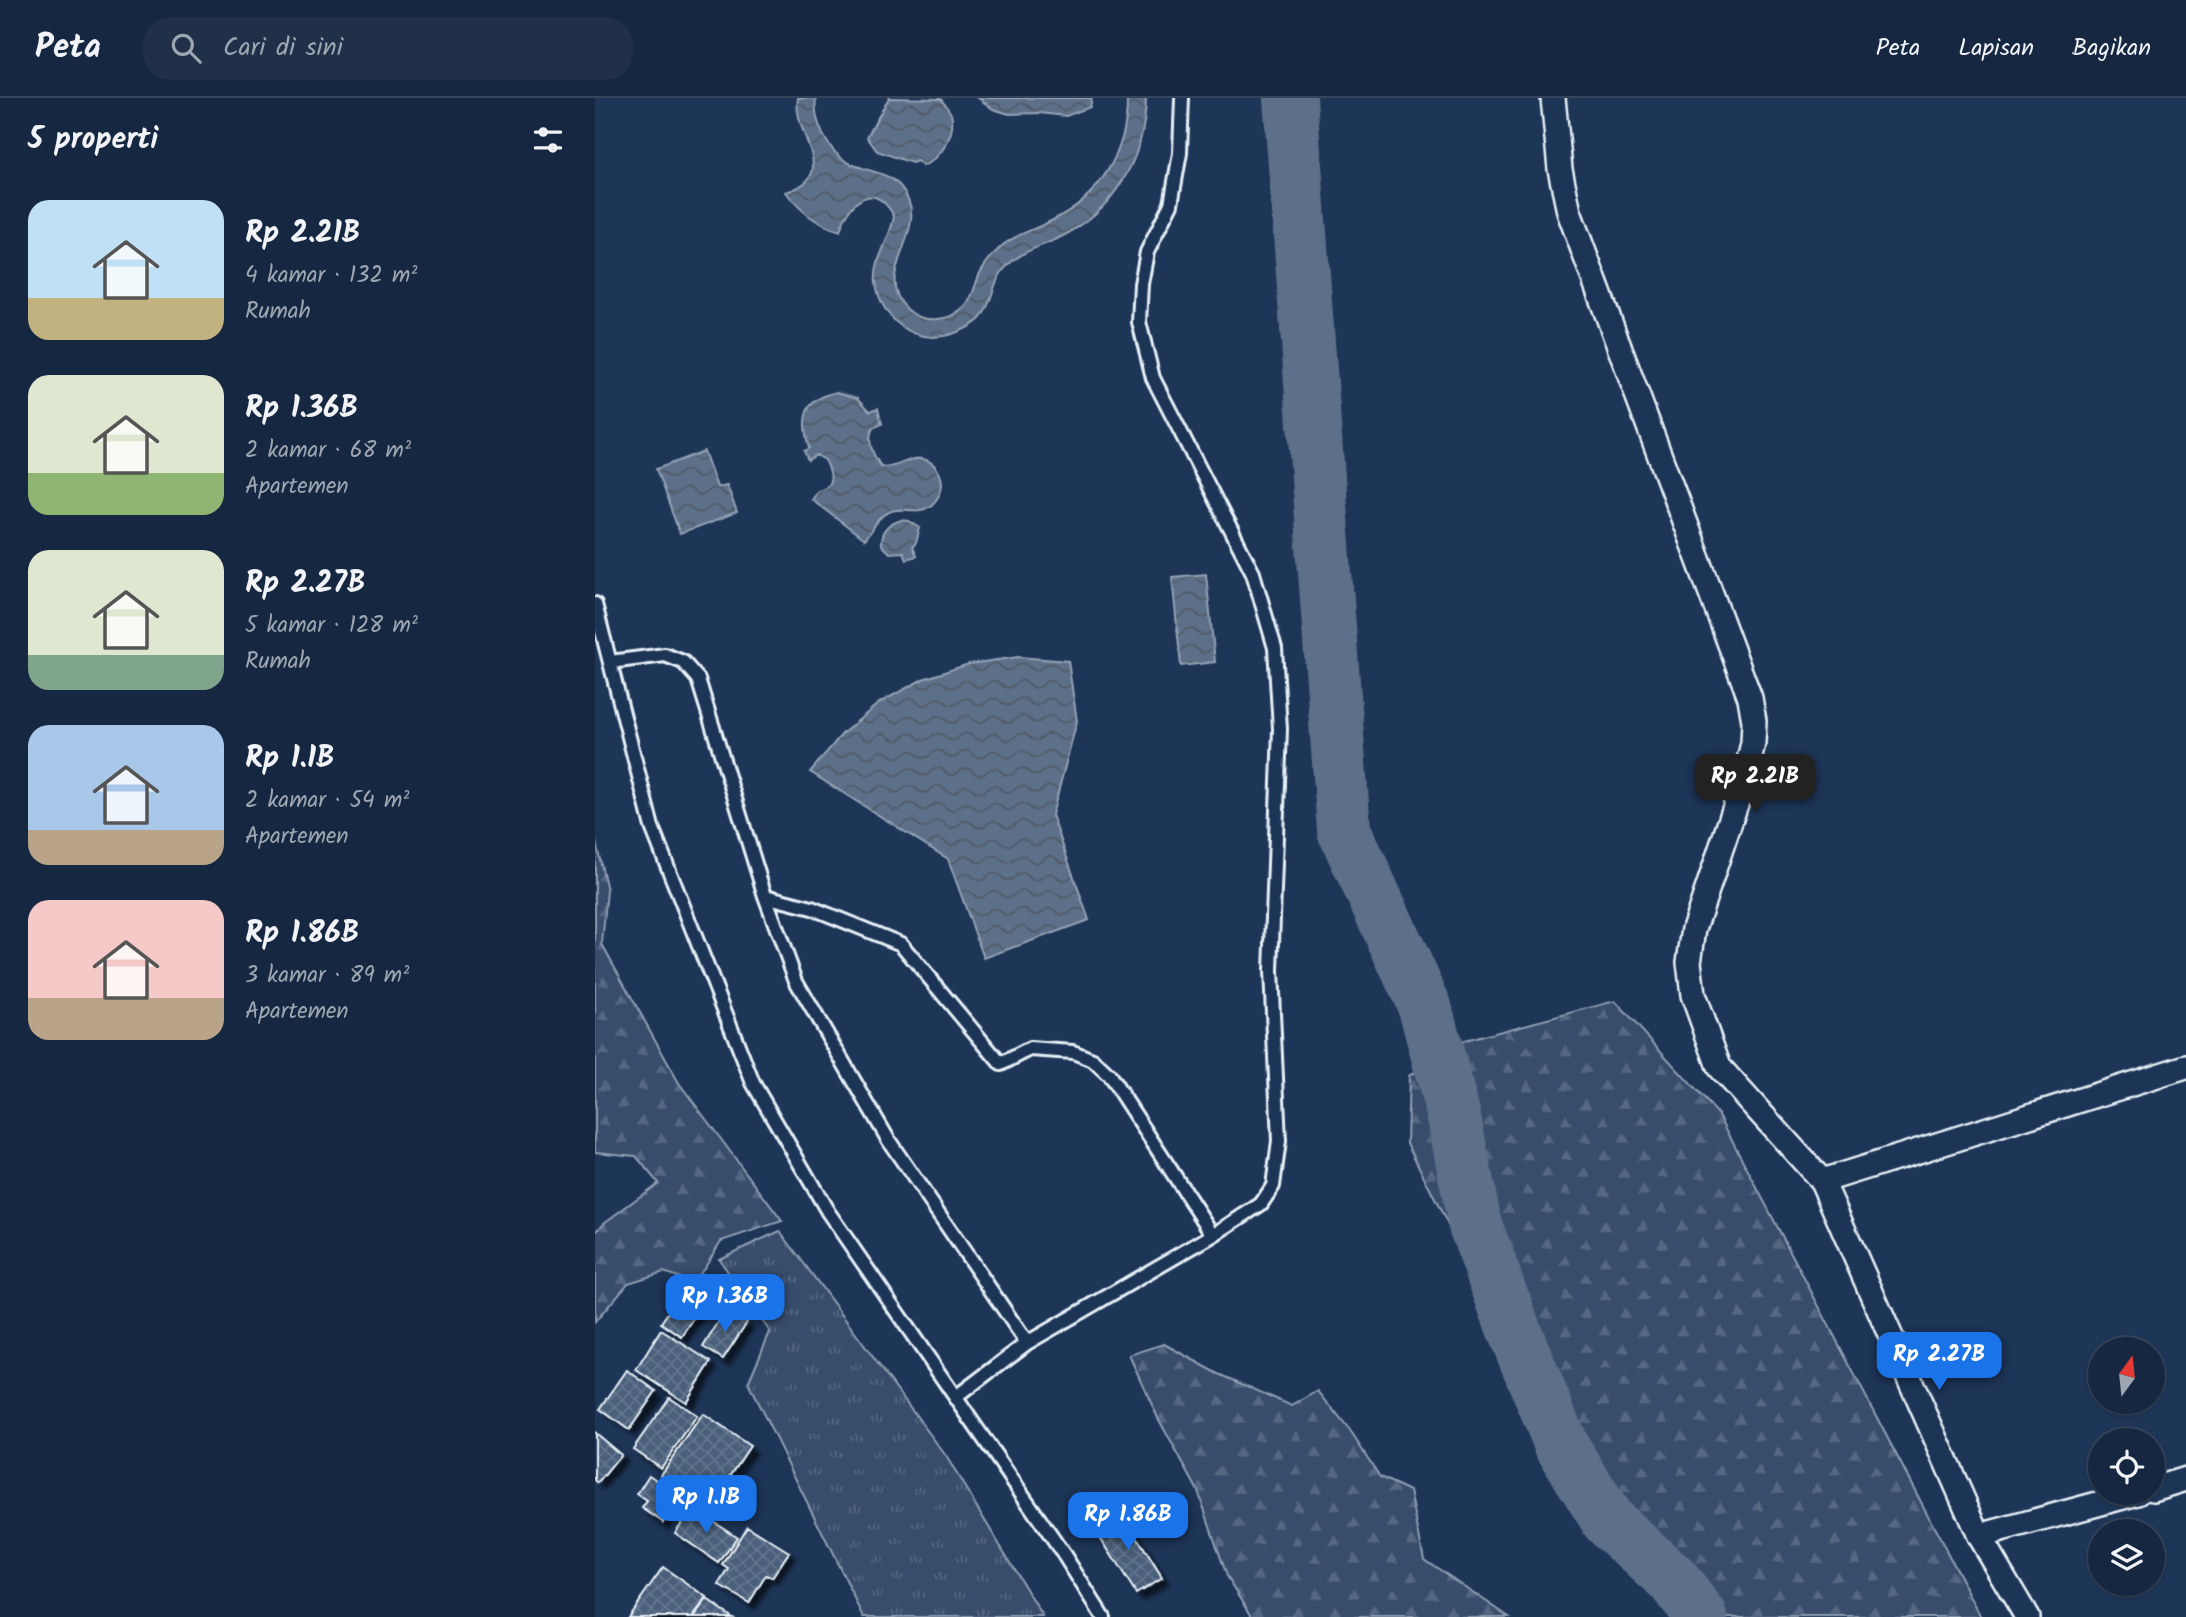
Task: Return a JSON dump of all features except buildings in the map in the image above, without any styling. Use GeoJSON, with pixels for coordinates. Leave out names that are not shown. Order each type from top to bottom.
{"type":"FeatureCollection","features":[{"type":"Feature","properties":{"kind":"street"},"geometry":{"type":"LineString","coordinates":[[1553,98],[1560,169],[1569,212],[1750,698],[1754,721],[1753,743],[1745,777],[1694,929],[1689,962],[1693,995],[1719,1067],[1822,1181],[1979,1536],[2027,1617]]}},
{"type":"Feature","properties":{"kind":"street"},"geometry":{"type":"LineString","coordinates":[[1822,1181],[2186,1067]]}},
{"type":"Feature","properties":{"kind":"street"},"geometry":{"type":"LineString","coordinates":[[2165,1485],[2186,1479]]}},
{"type":"Feature","properties":{"kind":"street"},"geometry":{"type":"LineString","coordinates":[[1979,1536],[2094,1505]]}},
{"type":"Feature","properties":{"kind":"lane"},"geometry":{"type":"LineString","coordinates":[[956,1397],[1027,1343],[1213,1235],[1261,1204],[1273,1186],[1279,1141],[1271,971],[1280,729],[1275,648],[1253,573],[1153,378],[1139,323],[1141,284],[1147,252],[1171,204],[1180,153],[1182,98]]}},
{"type":"Feature","properties":{"kind":"lane"},"geometry":{"type":"LineString","coordinates":[[595,604],[652,827],[753,1083],[828,1212],[1064,1555],[1103,1617]]}},
{"type":"Feature","properties":{"kind":"lane"},"geometry":{"type":"LineString","coordinates":[[610,662],[665,655],[683,662],[698,679],[765,896],[796,981],[889,1141],[1027,1343]]}},
{"type":"Feature","properties":{"kind":"lane"},"geometry":{"type":"LineString","coordinates":[[765,896],[812,908],[901,944],[1001,1064],[1030,1049],[1073,1052],[1093,1060],[1109,1075],[1213,1235]]}},
{"type":"Feature","properties":{"kind":"green space"},"geometry":{"type":"Polygon","coordinates":[[[595,838],[607,890],[602,944],[679,1083],[782,1221],[721,1241],[704,1268],[691,1282],[664,1272],[628,1283],[595,1322],[595,1233],[604,1223],[658,1183],[636,1156],[595,1152],[595,838]]]}},
{"type":"Feature","properties":{"kind":"green space"},"geometry":{"type":"Polygon","coordinates":[[[1615,1001],[1719,1115],[1981,1617],[1693,1617],[1667,1566],[1591,1492],[1516,1365],[1507,1292],[1453,1235],[1407,1143],[1409,1076],[1453,1044],[1615,1001]]]}},
{"type":"Feature","properties":{"kind":"green space"},"geometry":{"type":"Polygon","coordinates":[[[780,1231],[946,1456],[1043,1617],[864,1617],[748,1383],[770,1332],[719,1259],[780,1231]]]}},
{"type":"Feature","properties":{"kind":"green space"},"geometry":{"type":"Polygon","coordinates":[[[1164,1344],[1217,1373],[1292,1406],[1318,1391],[1350,1431],[1380,1477],[1410,1491],[1424,1559],[1509,1617],[1253,1617],[1227,1576],[1198,1491],[1158,1418],[1129,1355],[1164,1344]]]}},
{"type":"Feature","properties":{"kind":"water"},"geometry":{"type":"Polygon","coordinates":[[[798,98],[816,98],[819,125],[828,143],[840,157],[854,165],[889,177],[900,186],[909,202],[911,218],[897,265],[897,295],[913,314],[936,319],[952,316],[965,307],[982,269],[1003,245],[1014,237],[1045,224],[1083,200],[1107,171],[1116,155],[1126,118],[1127,98],[1146,98],[1140,142],[1122,182],[1110,199],[1077,228],[1024,253],[1012,262],[1001,273],[988,307],[980,319],[963,330],[939,337],[913,333],[902,327],[892,318],[879,296],[877,266],[894,216],[886,205],[878,199],[863,198],[850,211],[840,231],[810,216],[786,192],[803,185],[811,175],[813,164],[798,112],[798,98]]]}},
{"type":"Feature","properties":{"kind":"water"},"geometry":{"type":"Polygon","coordinates":[[[889,98],[941,99],[949,110],[952,130],[946,145],[929,163],[923,166],[917,161],[912,163],[877,151],[867,137],[889,98]]]}},
{"type":"Feature","properties":{"kind":"water"},"geometry":{"type":"Polygon","coordinates":[[[978,98],[1092,98],[1090,107],[1066,116],[1009,114],[993,109],[978,98]]]}},
{"type":"Feature","properties":{"kind":"water"},"geometry":{"type":"Polygon","coordinates":[[[837,392],[858,398],[870,411],[878,408],[882,424],[873,428],[870,442],[881,466],[923,459],[939,472],[942,483],[939,495],[932,505],[921,510],[889,512],[878,521],[864,540],[811,499],[817,490],[827,486],[830,474],[825,460],[816,455],[808,460],[804,451],[809,448],[805,419],[807,411],[817,399],[837,392]]]}},
{"type":"Feature","properties":{"kind":"water"},"geometry":{"type":"Polygon","coordinates":[[[704,451],[717,487],[727,485],[737,513],[680,534],[656,469],[704,451]]]}},
{"type":"Feature","properties":{"kind":"water"},"geometry":{"type":"Polygon","coordinates":[[[901,520],[909,521],[920,528],[916,543],[912,547],[916,556],[906,559],[903,552],[889,553],[881,545],[886,529],[901,520]]]}},
{"type":"Feature","properties":{"kind":"water"},"geometry":{"type":"Polygon","coordinates":[[[1206,574],[1215,662],[1181,666],[1172,577],[1206,574]]]}},
{"type":"Feature","properties":{"kind":"water"},"geometry":{"type":"Polygon","coordinates":[[[1018,657],[1068,661],[1077,721],[1052,815],[1089,920],[984,958],[948,859],[810,772],[842,734],[879,703],[923,679],[969,664],[1018,657]]]}},
{"type":"Feature","properties":{"kind":"waterway"},"geometry":{"type":"LineString","coordinates":[[1290,98],[1344,830],[1425,1007],[1454,1117],[1475,1225],[1561,1445],[1608,1521],[1673,1580],[1701,1617]]}}]}
